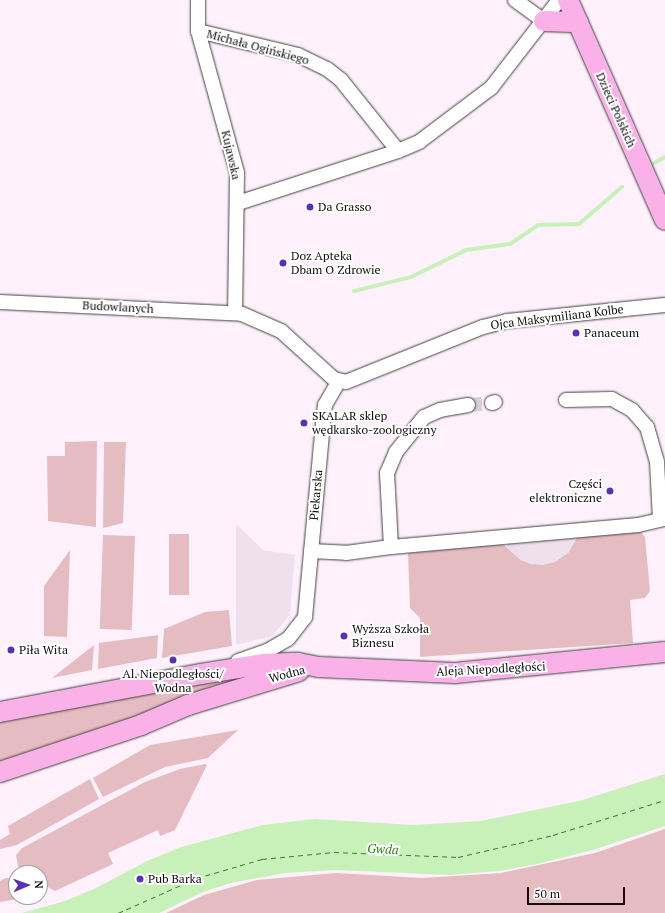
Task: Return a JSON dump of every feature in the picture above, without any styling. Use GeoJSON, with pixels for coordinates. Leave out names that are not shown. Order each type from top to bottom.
{"type":"FeatureCollection","features":[{"type":"Feature","properties":{"kind":"street","name":"Kujawska"},"geometry":{"type":"LineString","coordinates":[[198,0],[198,31],[237,173],[238,202],[235,313]]}},
{"type":"Feature","properties":{"kind":"street"},"geometry":{"type":"LineString","coordinates":[[514,0],[544,21],[578,22]]}},
{"type":"Feature","properties":{"kind":"street"},"geometry":{"type":"LineString","coordinates":[[238,202],[398,151],[419,142],[480,98],[502,76],[559,0]]}},
{"type":"Feature","properties":{"kind":"street","name":"Dzieci Polskich"},"geometry":{"type":"LineString","coordinates":[[568,0],[665,220]]}},
{"type":"Feature","properties":{"kind":"street","name":"Michała Ogińskiego"},"geometry":{"type":"LineString","coordinates":[[198,31],[298,55],[327,69],[341,80],[398,151]]}},
{"type":"Feature","properties":{"kind":"street","name":"Budowlanych"},"geometry":{"type":"LineString","coordinates":[[0,302],[235,313]]}},
{"type":"Feature","properties":{"kind":"street","name":"Ojca Maksymiliana Kolbe"},"geometry":{"type":"LineString","coordinates":[[339,381],[355,379],[483,327],[507,321],[665,305]]}},
{"type":"Feature","properties":{"kind":"street"},"geometry":{"type":"LineString","coordinates":[[235,313],[257,319],[281,331],[339,381]]}},
{"type":"Feature","properties":{"kind":"street","name":"Piekarska"},"geometry":{"type":"LineString","coordinates":[[201,674],[267,651],[288,639],[297,629],[308,606],[311,551],[325,405],[339,381]]}},
{"type":"Feature","properties":{"kind":"street"},"geometry":{"type":"LineString","coordinates":[[311,551],[346,553],[638,526],[663,519],[656,462],[647,427],[632,410],[612,399],[566,400]]}},
{"type":"Feature","properties":{"kind":"street"},"geometry":{"type":"LineString","coordinates":[[391,548],[387,473],[396,452],[424,417],[440,410],[468,405]]}},
{"type":"Feature","properties":{"kind":"street","name":"Aleja Niepodległości"},"geometry":{"type":"LineString","coordinates":[[316,667],[469,672],[665,652]]}},
{"type":"Feature","properties":{"kind":"street","name":"Wodna"},"geometry":{"type":"LineString","coordinates":[[1,712],[240,667],[282,663],[316,667]]}},
{"type":"Feature","properties":{"kind":"street"},"geometry":{"type":"LineString","coordinates":[[240,667],[251,671],[254,676],[253,680],[243,687]]}},
{"type":"Feature","properties":{"kind":"street","name":"Wodna"},"geometry":{"type":"LineString","coordinates":[[6,771],[243,687],[316,667]]}},
{"type":"Feature","properties":{"kind":"shaded area"},"geometry":{"type":"Polygon","coordinates":[[[97,441],[96,527],[48,521],[47,456],[65,456],[65,442],[97,441]]]}},
{"type":"Feature","properties":{"kind":"shaded area"},"geometry":{"type":"Polygon","coordinates":[[[104,442],[126,442],[123,523],[103,528],[104,442]]]}},
{"type":"Feature","properties":{"kind":"shaded area"},"geometry":{"type":"Polygon","coordinates":[[[236,524],[263,550],[295,555],[290,615],[272,636],[236,645],[236,524]]]}},
{"type":"Feature","properties":{"kind":"shaded area"},"geometry":{"type":"Polygon","coordinates":[[[640,531],[645,537],[650,591],[645,598],[630,600],[633,643],[420,657],[420,618],[410,608],[408,553],[503,544],[521,560],[543,565],[568,553],[577,537],[640,531]]]}},
{"type":"Feature","properties":{"kind":"shaded area"},"geometry":{"type":"Polygon","coordinates":[[[579,532],[568,553],[555,562],[543,565],[530,564],[519,559],[508,548],[503,538],[579,532]]]}},
{"type":"Feature","properties":{"kind":"shaded area"},"geometry":{"type":"Polygon","coordinates":[[[169,534],[189,534],[189,595],[169,595],[169,534]]]}},
{"type":"Feature","properties":{"kind":"shaded area"},"geometry":{"type":"Polygon","coordinates":[[[103,535],[135,536],[132,630],[100,629],[103,535]]]}},
{"type":"Feature","properties":{"kind":"shaded area"},"geometry":{"type":"Polygon","coordinates":[[[70,550],[67,637],[44,636],[44,586],[70,550]]]}},
{"type":"Feature","properties":{"kind":"shaded area"},"geometry":{"type":"Polygon","coordinates":[[[229,610],[232,646],[162,658],[164,629],[205,612],[229,610]]]}},
{"type":"Feature","properties":{"kind":"shaded area"},"geometry":{"type":"Polygon","coordinates":[[[158,635],[157,658],[98,669],[99,643],[158,635]]]}},
{"type":"Feature","properties":{"kind":"shaded area"},"geometry":{"type":"Polygon","coordinates":[[[94,645],[92,670],[52,678],[94,645]]]}},
{"type":"Feature","properties":{"kind":"shaded area"},"geometry":{"type":"Polygon","coordinates":[[[241,677],[248,679],[0,763],[0,721],[241,677]]]}},
{"type":"Feature","properties":{"kind":"shaded area"},"geometry":{"type":"Polygon","coordinates":[[[238,730],[208,758],[165,767],[103,797],[93,778],[150,745],[238,730]]]}},
{"type":"Feature","properties":{"kind":"shaded area"},"geometry":{"type":"Polygon","coordinates":[[[205,764],[207,765],[175,830],[160,836],[158,830],[108,853],[113,864],[55,891],[48,887],[48,865],[18,865],[16,855],[22,848],[145,782],[180,769],[205,764]]]}},
{"type":"Feature","properties":{"kind":"shaded area"},"geometry":{"type":"Polygon","coordinates":[[[90,779],[99,799],[17,845],[0,849],[0,840],[10,834],[8,826],[90,779]]]}},
{"type":"Feature","properties":{"kind":"shaded area"},"geometry":{"type":"Polygon","coordinates":[[[665,829],[665,913],[166,913],[204,895],[257,880],[336,873],[422,878],[501,873],[595,853],[665,829]]]}},
{"type":"Feature","properties":{"kind":"shaded area"},"geometry":{"type":"Polygon","coordinates":[[[8,878],[8,901],[0,902],[0,881],[8,878]]]}},
{"type":"Feature","properties":{"kind":"water","name":"Gwda"},"geometry":{"type":"Polygon","coordinates":[[[665,774],[665,826],[593,850],[537,864],[500,871],[449,875],[335,870],[285,873],[231,883],[203,892],[159,913],[22,913],[65,901],[94,889],[147,861],[181,847],[262,825],[315,819],[413,825],[481,821],[579,801],[665,774]]]}},
{"type":"Feature","properties":{"kind":"waterway"},"geometry":{"type":"LineString","coordinates":[[654,163],[665,157]]}},
{"type":"Feature","properties":{"kind":"waterway"},"geometry":{"type":"LineString","coordinates":[[354,291],[411,277],[466,250],[510,244],[538,225],[579,224],[622,187]]}},
{"type":"Feature","properties":{"kind":"ferry route"},"geometry":{"type":"LineString","coordinates":[[118,913],[197,878],[262,859],[334,852],[458,857],[553,835],[665,800]]}},
{"type":"Feature","properties":{"kind":"tunnel"},"geometry":{"type":"LineString","coordinates":[[468,405],[492,403]]}},
{"type":"Feature","properties":{"kind":"place","name":"Da Grasso"},"geometry":{"type":"Point","coordinates":[310,207]}},
{"type":"Feature","properties":{"kind":"place","name":"Doz Apteka Dbam O Zdrowie"},"geometry":{"type":"Point","coordinates":[283,263]}},
{"type":"Feature","properties":{"kind":"place","name":"Panaceum"},"geometry":{"type":"Point","coordinates":[576,333]}},
{"type":"Feature","properties":{"kind":"place","name":"SKALAR sklep wędkarsko-zoologiczny"},"geometry":{"type":"Point","coordinates":[304,423]}},
{"type":"Feature","properties":{"kind":"place","name":"Części elektroniczne"},"geometry":{"type":"Point","coordinates":[610,491]}},
{"type":"Feature","properties":{"kind":"place","name":"Wyższa Szkoła Biznesu"},"geometry":{"type":"Point","coordinates":[344,636]}},
{"type":"Feature","properties":{"kind":"place","name":"Piła Wita"},"geometry":{"type":"Point","coordinates":[11,650]}},
{"type":"Feature","properties":{"kind":"place","name":"Al. Niepodległości/ Wodna"},"geometry":{"type":"Point","coordinates":[173,660]}},
{"type":"Feature","properties":{"kind":"place","name":"Pub Barka"},"geometry":{"type":"Point","coordinates":[140,879]}}]}
